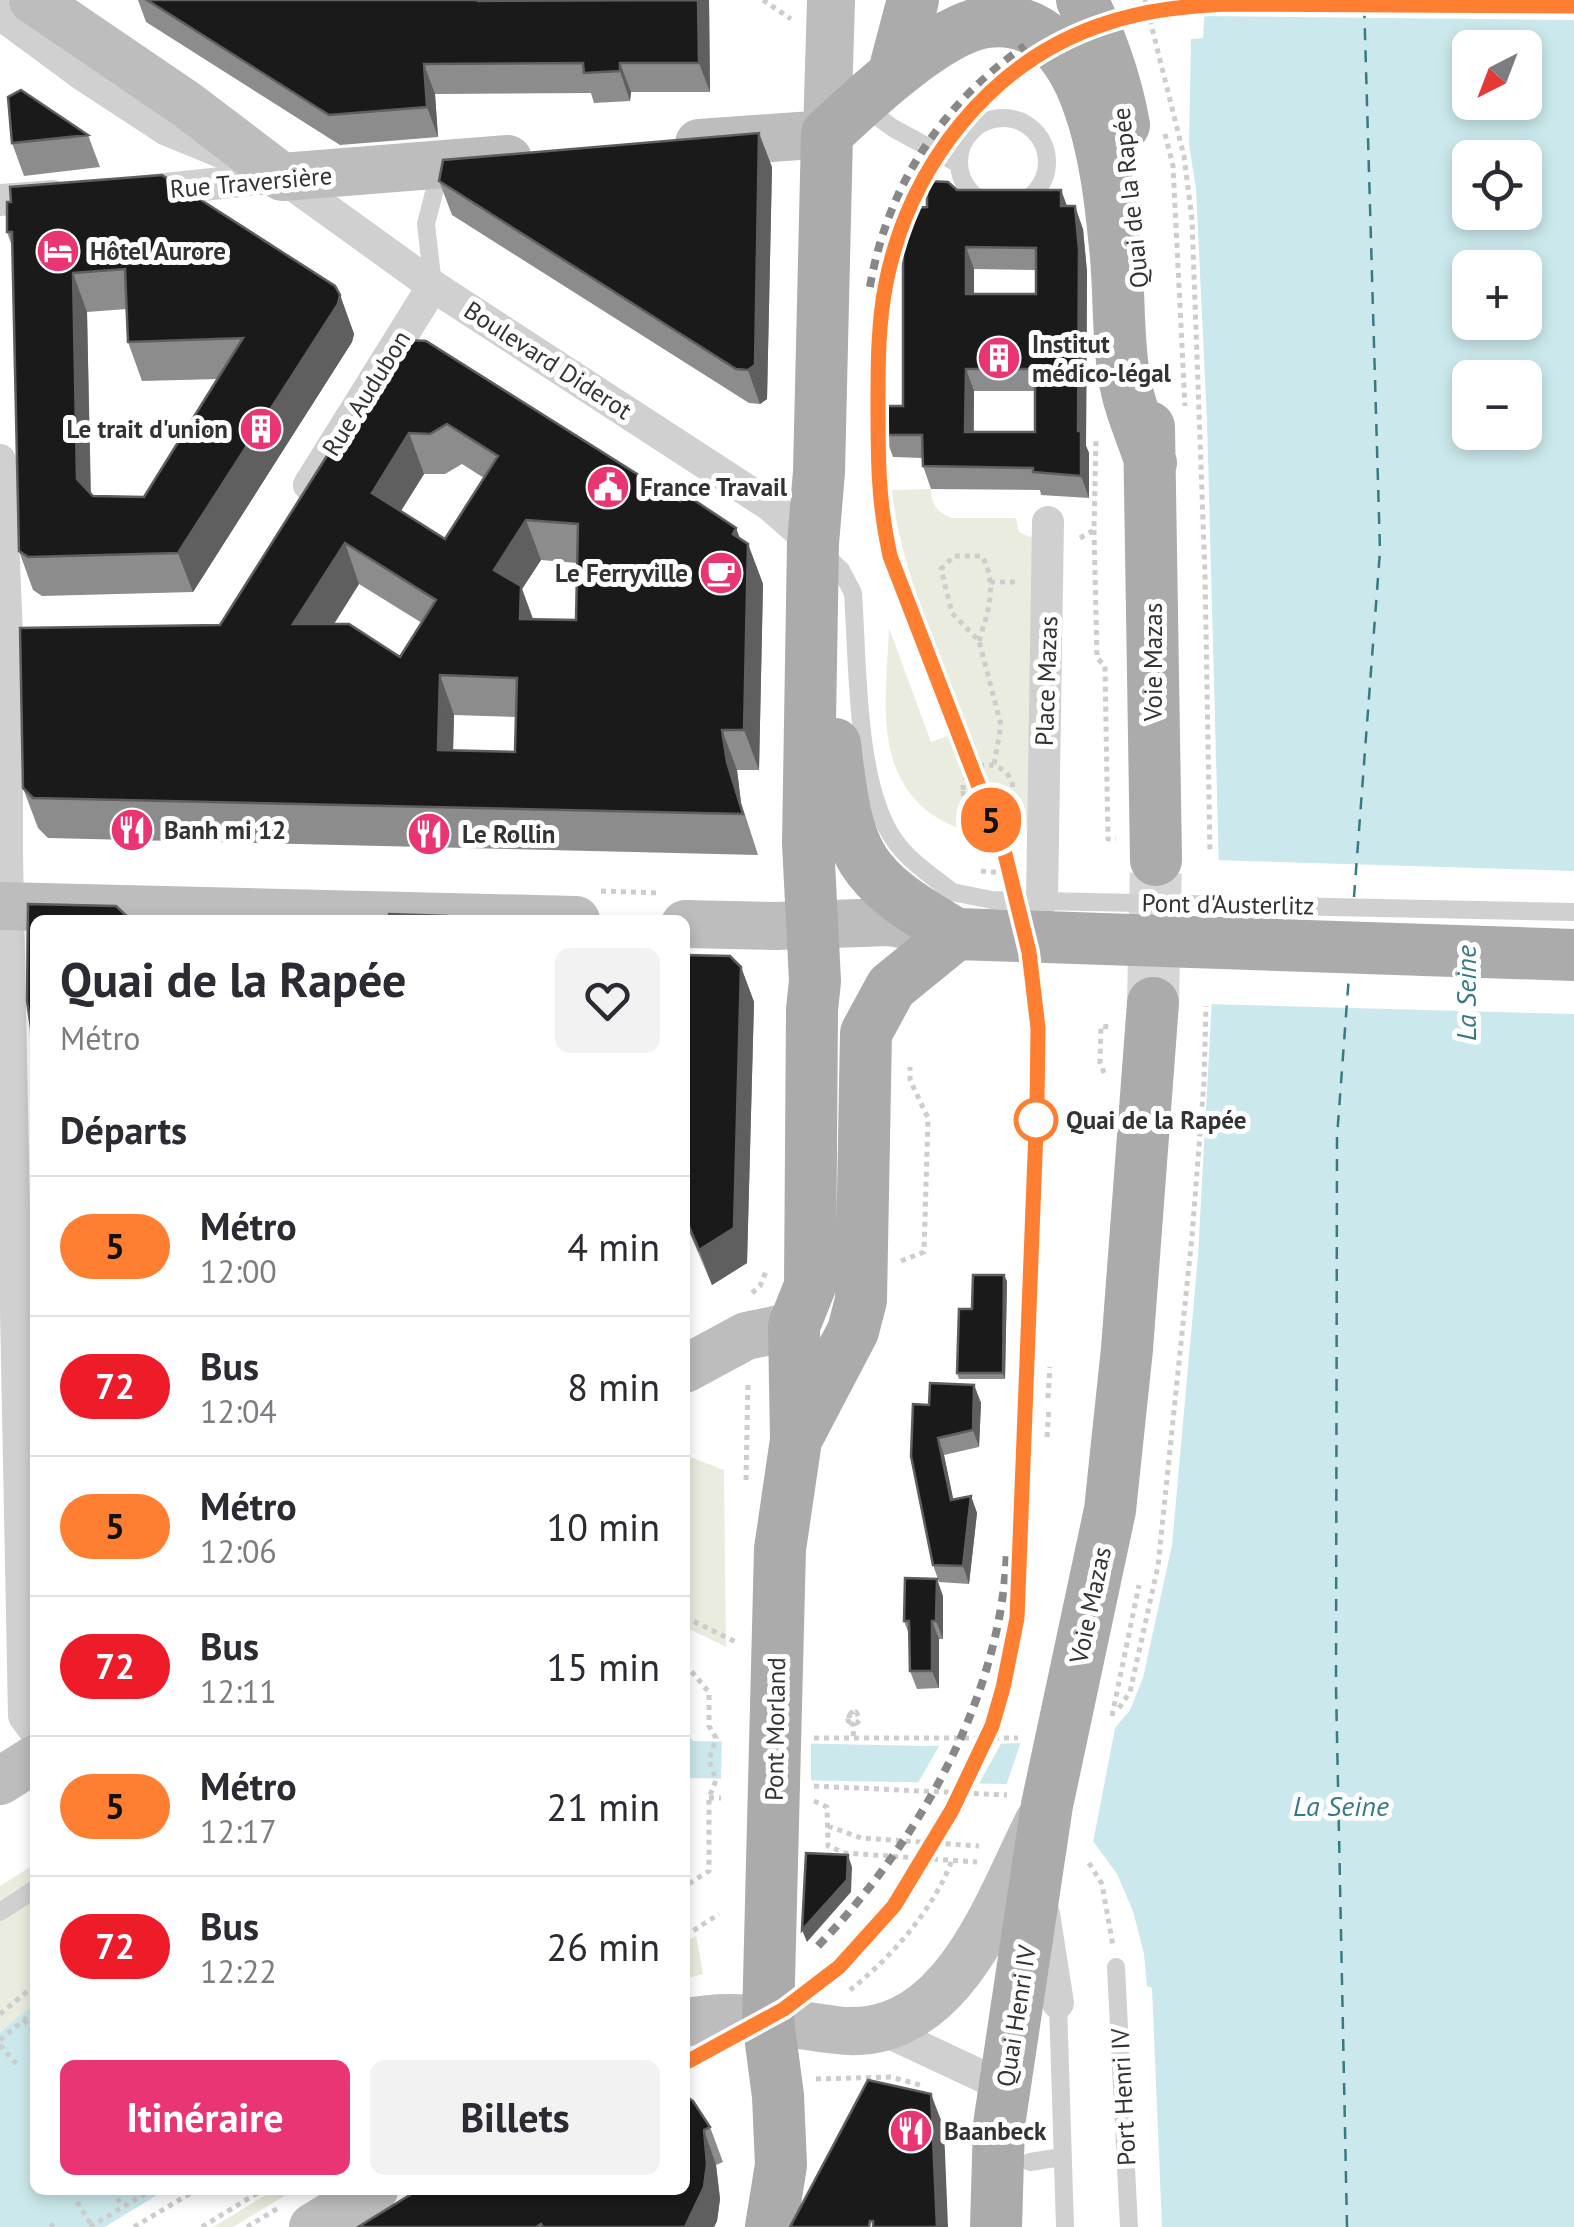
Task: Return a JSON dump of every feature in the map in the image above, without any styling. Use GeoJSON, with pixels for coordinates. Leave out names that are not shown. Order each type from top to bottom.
{"type":"FeatureCollection","features":[{"type":"Feature","properties":{"kind":"main road"},"geometry":{"type":"LineString","coordinates":[[896,918],[808,872],[813,544],[860,103],[913,0]]}},
{"type":"Feature","properties":{"kind":"main road","name":"Quai de la Rapée"},"geometry":{"type":"LineString","coordinates":[[1082,0],[1103,44],[1117,87],[1131,165],[1151,463]]}},
{"type":"Feature","properties":{"kind":"main road","name":"Boulevard Diderot"},"geometry":{"type":"LineString","coordinates":[[53,7],[282,177]]}},
{"type":"Feature","properties":{"kind":"main road"},"geometry":{"type":"LineString","coordinates":[[824,8],[860,103]]}},
{"type":"Feature","properties":{"kind":"main road"},"geometry":{"type":"LineString","coordinates":[[656,147],[860,103],[960,33],[986,22],[1018,23],[1034,29],[1066,60],[1083,87],[1095,121],[1115,245],[1124,377],[1151,463]]}},
{"type":"Feature","properties":{"kind":"main road","name":"Rue Traversière"},"geometry":{"type":"LineString","coordinates":[[282,177],[560,155]]}},
{"type":"Feature","properties":{"kind":"main road","name":"Voie Mazas"},"geometry":{"type":"LineString","coordinates":[[1136,850],[1151,463]]}},
{"type":"Feature","properties":{"kind":"main road"},"geometry":{"type":"LineString","coordinates":[[796,1440],[852,1331],[861,1300],[866,1033],[892,986],[896,918],[849,833],[840,790],[813,544]]}},
{"type":"Feature","properties":{"kind":"main road"},"geometry":{"type":"LineString","coordinates":[[4,906],[387,915]]}},
{"type":"Feature","properties":{"kind":"main road","name":"Pont d'Austerlitz"},"geometry":{"type":"LineString","coordinates":[[896,918],[1044,914],[1574,955]]}},
{"type":"Feature","properties":{"kind":"main road"},"geometry":{"type":"LineString","coordinates":[[690,924],[896,918]]}},
{"type":"Feature","properties":{"kind":"main road"},"geometry":{"type":"LineString","coordinates":[[796,1440],[794,1326],[810,1286],[815,981],[896,918]]}},
{"type":"Feature","properties":{"kind":"main road","name":"Voie Mazas"},"geometry":{"type":"LineString","coordinates":[[1028,1800],[1110,1510],[1127,1349],[1152,1003]]}},
{"type":"Feature","properties":{"kind":"main road"},"geometry":{"type":"LineString","coordinates":[[690,1366],[746,1336],[794,1326]]}},
{"type":"Feature","properties":{"kind":"main road","name":"Pont Morland"},"geometry":{"type":"LineString","coordinates":[[771,2227],[781,2165],[778,2096],[768,2020],[780,1549],[796,1440]]}},
{"type":"Feature","properties":{"kind":"main road"},"geometry":{"type":"LineString","coordinates":[[0,1780],[30,1762]]}},
{"type":"Feature","properties":{"kind":"main road","name":"Quai Henri IV"},"geometry":{"type":"LineString","coordinates":[[996,2227],[996,2168],[1004,2086],[999,1867],[1028,1800]]}},
{"type":"Feature","properties":{"kind":"main road"},"geometry":{"type":"LineString","coordinates":[[690,2022],[735,2017],[840,2031],[897,2024],[925,2007],[950,1984],[970,1955],[999,1867]]}},
{"type":"Feature","properties":{"kind":"main road"},"geometry":{"type":"LineString","coordinates":[[314,2227],[366,2195]]}},
{"type":"Feature","properties":{"kind":"street","name":"Boulevard Diderot"},"geometry":{"type":"LineString","coordinates":[[0,13],[53,7]]}},
{"type":"Feature","properties":{"kind":"street","name":"Boulevard Diderot"},"geometry":{"type":"LineString","coordinates":[[0,13],[167,130],[282,177],[434,286],[771,506],[813,544]]}},
{"type":"Feature","properties":{"kind":"street","name":"Rue Traversière"},"geometry":{"type":"LineString","coordinates":[[0,200],[174,189],[282,177]]}},
{"type":"Feature","properties":{"kind":"street","name":"Rue Audubon"},"geometry":{"type":"LineString","coordinates":[[288,519],[434,286]]}},
{"type":"Feature","properties":{"kind":"street"},"geometry":{"type":"LineString","coordinates":[[0,460],[7,637],[4,906],[25,1302],[24,1716],[30,1724]]}},
{"type":"Feature","properties":{"kind":"street","name":"Place Mazas"},"geometry":{"type":"LineString","coordinates":[[1044,914],[1048,522]]}},
{"type":"Feature","properties":{"kind":"street"},"geometry":{"type":"LineString","coordinates":[[7,637],[48,637]]}},
{"type":"Feature","properties":{"kind":"street"},"geometry":{"type":"LineString","coordinates":[[999,1867],[1058,2003]]}},
{"type":"Feature","properties":{"kind":"street"},"geometry":{"type":"LineString","coordinates":[[879,2028],[1004,2086]]}},
{"type":"Feature","properties":{"kind":"lane"},"geometry":{"type":"LineString","coordinates":[[860,103],[893,128],[959,164],[969,190],[993,205],[1008,206],[1034,194],[1047,169],[1047,155],[1033,129],[1020,121],[991,119],[967,136],[960,149],[959,164]]}},
{"type":"Feature","properties":{"kind":"lane"},"geometry":{"type":"LineString","coordinates":[[434,286],[426,224],[441,165]]}},
{"type":"Feature","properties":{"kind":"lane","name":"Pont d'Austerlitz"},"geometry":{"type":"LineString","coordinates":[[1044,914],[1574,912]]}},
{"type":"Feature","properties":{"kind":"lane"},"geometry":{"type":"LineString","coordinates":[[0,1912],[30,1892]]}},
{"type":"Feature","properties":{"kind":"lane","name":"Port Henri IV"},"geometry":{"type":"LineString","coordinates":[[1116,1967],[1129,2227]]}},
{"type":"Feature","properties":{"kind":"lane"},"geometry":{"type":"LineString","coordinates":[[1058,2003],[1065,2227]]}},
{"type":"Feature","properties":{"kind":"lane"},"geometry":{"type":"LineString","coordinates":[[1030,2162],[1062,2157]]}},
{"type":"Feature","properties":{"kind":"path"},"geometry":{"type":"LineString","coordinates":[[1145,0],[1184,156],[1192,220],[1210,854]]}},
{"type":"Feature","properties":{"kind":"path"},"geometry":{"type":"LineString","coordinates":[[1094,530],[1097,658],[1105,666],[1108,839],[1136,850]]}},
{"type":"Feature","properties":{"kind":"path"},"geometry":{"type":"LineString","coordinates":[[979,641],[990,609],[991,572],[982,556],[954,556],[942,569],[952,613],[979,641],[1001,725],[994,765]]}},
{"type":"Feature","properties":{"kind":"path"},"geometry":{"type":"LineString","coordinates":[[994,765],[1006,772],[1012,785],[1011,799],[996,814],[979,814],[966,803],[962,787],[977,767],[994,765]]}},
{"type":"Feature","properties":{"kind":"path"},"geometry":{"type":"LineString","coordinates":[[996,814],[998,854]]}},
{"type":"Feature","properties":{"kind":"path"},"geometry":{"type":"LineString","coordinates":[[1119,1708],[1130,1692],[1158,1566],[1192,1236],[1206,1006]]}},
{"type":"Feature","properties":{"kind":"path"},"geometry":{"type":"LineString","coordinates":[[896,1262],[924,1252],[928,1118],[910,1080],[910,1066]]}},
{"type":"Feature","properties":{"kind":"path"},"geometry":{"type":"LineString","coordinates":[[1048,1398],[1050,1367]]}},
{"type":"Feature","properties":{"kind":"path"},"geometry":{"type":"LineString","coordinates":[[748,1368],[748,1402]]}},
{"type":"Feature","properties":{"kind":"path"},"geometry":{"type":"LineString","coordinates":[[1046,1437],[1048,1406]]}},
{"type":"Feature","properties":{"kind":"path"},"geometry":{"type":"LineString","coordinates":[[690,1619],[738,1643]]}},
{"type":"Feature","properties":{"kind":"path"},"geometry":{"type":"LineString","coordinates":[[690,1670],[710,1692],[708,1726],[717,1736],[709,1760],[717,1782],[708,1798],[709,1871],[690,1883]]}},
{"type":"Feature","properties":{"kind":"path"},"geometry":{"type":"LineString","coordinates":[[853,1711],[848,1716],[853,1723],[860,1719],[856,1712],[849,1716],[854,1725],[853,1738]]}},
{"type":"Feature","properties":{"kind":"path"},"geometry":{"type":"LineString","coordinates":[[812,1738],[1042,1740]]}},
{"type":"Feature","properties":{"kind":"path"},"geometry":{"type":"LineString","coordinates":[[810,1786],[1028,1800]]}},
{"type":"Feature","properties":{"kind":"path"},"geometry":{"type":"LineString","coordinates":[[708,1798],[721,1798]]}},
{"type":"Feature","properties":{"kind":"path"},"geometry":{"type":"LineString","coordinates":[[811,1800],[827,1808],[828,1846],[845,1853],[999,1867]]}},
{"type":"Feature","properties":{"kind":"path"},"geometry":{"type":"LineString","coordinates":[[828,1826],[861,1838],[999,1867]]}},
{"type":"Feature","properties":{"kind":"path"},"geometry":{"type":"LineString","coordinates":[[840,1998],[900,1941],[929,1903],[952,1860]]}},
{"type":"Feature","properties":{"kind":"path"},"geometry":{"type":"LineString","coordinates":[[1089,1863],[1102,1884],[1116,1967]]}},
{"type":"Feature","properties":{"kind":"path"},"geometry":{"type":"LineString","coordinates":[[690,1933],[719,1914]]}},
{"type":"Feature","properties":{"kind":"path"},"geometry":{"type":"LineString","coordinates":[[0,2014],[30,1989]]}},
{"type":"Feature","properties":{"kind":"path"},"geometry":{"type":"LineString","coordinates":[[18,2066],[0,2042],[30,2015]]}},
{"type":"Feature","properties":{"kind":"path"},"geometry":{"type":"LineString","coordinates":[[24,2020],[30,2027]]}},
{"type":"Feature","properties":{"kind":"path"},"geometry":{"type":"LineString","coordinates":[[809,2079],[891,2077],[938,2090]]}},
{"type":"Feature","properties":{"kind":"path"},"geometry":{"type":"LineString","coordinates":[[116,2195],[124,2207]]}},
{"type":"Feature","properties":{"kind":"path"},"geometry":{"type":"LineString","coordinates":[[77,2202],[91,2226],[144,2195]]}},
{"type":"Feature","properties":{"kind":"path"},"geometry":{"type":"LineString","coordinates":[[134,2227],[188,2195]]}},
{"type":"Feature","properties":{"kind":"path"},"geometry":{"type":"LineString","coordinates":[[202,2227],[254,2195]]}},
{"type":"Feature","properties":{"kind":"shaded area"},"geometry":{"type":"Polygon","coordinates":[[[931,489],[936,507],[951,518],[1016,518],[1019,532],[1036,536],[1027,827],[1014,836],[1007,836],[1006,825],[990,827],[989,834],[980,833],[933,815],[909,792],[890,749],[886,725],[889,628],[931,742],[967,729],[912,580],[896,519],[892,490],[931,489]]]}},
{"type":"Feature","properties":{"kind":"shaded area"},"geometry":{"type":"Polygon","coordinates":[[[690,1457],[724,1470],[726,1647],[690,1629],[690,1457]]]}},
{"type":"Feature","properties":{"kind":"shaded area"},"geometry":{"type":"Polygon","coordinates":[[[30,1867],[30,2007],[0,2032],[0,1886],[30,1867]]]}},
{"type":"Feature","properties":{"kind":"shaded area"},"geometry":{"type":"Polygon","coordinates":[[[696,1936],[703,1974],[690,1978],[690,1939],[696,1936]]]}},
{"type":"Feature","properties":{"kind":"shaded area"},"geometry":{"type":"Polygon","coordinates":[[[266,2195],[286,2195],[233,2227],[213,2227],[266,2195]]]}},
{"type":"Feature","properties":{"kind":"water","name":"La Seine"},"geometry":{"type":"Polygon","coordinates":[[[1204,0],[1574,0],[1574,2227],[1162,2227],[1152,1988],[1147,1986],[1133,1911],[1117,1874],[1093,1841],[1056,1810],[1007,1784],[690,1778],[690,1737],[693,1741],[926,1746],[1053,1742],[1114,1729],[1130,1710],[1143,1678],[1172,1545],[1198,1256],[1219,870],[1207,421],[1196,189],[1189,145],[1191,39],[1203,38],[1204,0]]]}},
{"type":"Feature","properties":{"kind":"water"},"geometry":{"type":"Polygon","coordinates":[[[30,2007],[30,2195],[157,2195],[105,2227],[0,2227],[0,2032],[30,2007]]]}},
{"type":"Feature","properties":{"kind":"pier"},"geometry":{"type":"Polygon","coordinates":[[[1199,0],[1574,0],[1574,20],[1204,16],[1203,38],[1186,39],[1189,34],[1198,33],[1199,0]]]}},
{"type":"Feature","properties":{"kind":"pier"},"geometry":{"type":"Polygon","coordinates":[[[1213,860],[1574,871],[1574,1014],[1208,1004],[1213,860]]]}},
{"type":"Feature","properties":{"kind":"pier"},"geometry":{"type":"Polygon","coordinates":[[[1117,1718],[1092,1848],[1053,1814],[1005,1789],[1022,1739],[1089,1733],[1111,1725],[1117,1718]]]}},
{"type":"Feature","properties":{"kind":"pier"},"geometry":{"type":"Polygon","coordinates":[[[722,1736],[811,1738],[811,1786],[721,1784],[722,1736]]]}},
{"type":"Feature","properties":{"kind":"pier"},"geometry":{"type":"Polygon","coordinates":[[[1003,1740],[976,1789],[915,1788],[942,1741],[1003,1740]]]}},
{"type":"Feature","properties":{"kind":"building"},"geometry":{"type":"Polygon","coordinates":[[[147,0],[698,0],[699,63],[620,63],[620,71],[584,73],[583,63],[424,64],[427,107],[329,115],[147,0]]]}},
{"type":"Feature","properties":{"kind":"building"},"geometry":{"type":"Polygon","coordinates":[[[21,90],[88,135],[12,143],[8,97],[21,90]]]}},
{"type":"Feature","properties":{"kind":"building"},"geometry":{"type":"Polygon","coordinates":[[[759,133],[755,365],[748,370],[736,369],[439,181],[443,160],[759,133]]]}},
{"type":"Feature","properties":{"kind":"building"},"geometry":{"type":"Polygon","coordinates":[[[162,175],[335,286],[340,295],[338,304],[178,553],[28,557],[19,551],[12,232],[7,232],[10,187],[162,175]],[[125,269],[73,273],[77,479],[93,496],[144,497],[243,338],[128,342],[125,269]]]}},
{"type":"Feature","properties":{"kind":"building","name":"Institut médico-légal"},"geometry":{"type":"Polygon","coordinates":[[[927,181],[948,182],[957,190],[1061,190],[1061,206],[1075,206],[1079,250],[1081,476],[1033,472],[1033,468],[923,466],[922,435],[885,435],[885,406],[903,406],[903,232],[912,208],[927,207],[927,181]],[[966,247],[966,294],[1036,294],[1036,248],[966,247]],[[966,369],[965,432],[1035,432],[1035,369],[966,369]]]}},
{"type":"Feature","properties":{"kind":"building"},"geometry":{"type":"Polygon","coordinates":[[[408,340],[426,341],[680,501],[685,494],[736,528],[733,534],[748,544],[744,730],[722,730],[743,814],[33,798],[23,788],[20,628],[220,625],[397,345],[408,340]],[[447,424],[430,434],[409,433],[372,493],[445,539],[498,456],[447,424]],[[526,520],[494,570],[521,586],[520,619],[576,620],[578,524],[526,520]],[[345,543],[293,624],[349,624],[400,657],[436,600],[345,543]],[[440,675],[438,750],[515,752],[517,678],[440,675]]]}},
{"type":"Feature","properties":{"kind":"building"},"geometry":{"type":"Polygon","coordinates":[[[28,904],[116,906],[126,915],[30,915],[30,1021],[28,904]]]}},
{"type":"Feature","properties":{"kind":"building"},"geometry":{"type":"Polygon","coordinates":[[[690,955],[730,956],[741,967],[734,1228],[699,1250],[690,1229],[690,955]]]}},
{"type":"Feature","properties":{"kind":"building"},"geometry":{"type":"Polygon","coordinates":[[[973,1275],[1004,1275],[1003,1373],[957,1373],[959,1309],[972,1309],[973,1275]]]}},
{"type":"Feature","properties":{"kind":"building"},"geometry":{"type":"Polygon","coordinates":[[[930,1383],[974,1385],[973,1430],[938,1438],[951,1500],[971,1496],[963,1566],[933,1565],[911,1456],[913,1404],[929,1405],[930,1383]]]}},
{"type":"Feature","properties":{"kind":"building"},"geometry":{"type":"Polygon","coordinates":[[[905,1578],[937,1579],[932,1671],[910,1671],[909,1621],[904,1621],[905,1578]]]}},
{"type":"Feature","properties":{"kind":"building"},"geometry":{"type":"Polygon","coordinates":[[[806,1853],[848,1855],[847,1880],[802,1930],[806,1853]]]}},
{"type":"Feature","properties":{"kind":"building"},"geometry":{"type":"Polygon","coordinates":[[[868,2080],[931,2094],[937,2227],[873,2227],[870,2221],[869,2227],[790,2227],[868,2080]]]}},
{"type":"Feature","properties":{"kind":"building"},"geometry":{"type":"Polygon","coordinates":[[[690,2099],[710,2127],[704,2130],[704,2187],[685,2227],[358,2227],[410,2195],[690,2195],[690,2099]]]}},
{"type":"Feature","properties":{"kind":"ferry route"},"geometry":{"type":"LineString","coordinates":[[1354,897],[1380,551],[1364,0]]}},
{"type":"Feature","properties":{"kind":"ferry route"},"geometry":{"type":"LineString","coordinates":[[1347,2227],[1336,1687],[1337,1137],[1349,975]]}},
{"type":"Feature","properties":{"kind":"tunnel"},"geometry":{"type":"LineString","coordinates":[[1153,1003],[1156,860]]}},
{"type":"Feature","properties":{"kind":"railway"},"geometry":{"type":"LineString","coordinates":[[957,733],[893,568],[879,511],[876,471],[879,344],[886,283],[903,220],[929,166],[963,119],[1004,80],[1051,49],[1104,26],[1163,11],[1227,3],[1574,6]]}},
{"type":"Feature","properties":{"kind":"railway"},"geometry":{"type":"LineString","coordinates":[[870,287],[890,215],[923,150],[968,94],[1025,46]]}},
{"type":"Feature","properties":{"kind":"railway"},"geometry":{"type":"LineString","coordinates":[[839,1967],[892,1906],[939,1839],[976,1766],[1007,1674],[1021,1559],[1037,1104]]}},
{"type":"Feature","properties":{"kind":"railway"},"geometry":{"type":"LineString","coordinates":[[818,1946],[889,1861],[949,1764],[990,1658],[1002,1604],[1007,1549]]}},
{"type":"Feature","properties":{"kind":"metro line","name":"5"},"geometry":{"type":"LineString","coordinates":[[690,2060],[784,2009],[839,1967],[894,1906],[952,1810],[992,1726],[1017,1618],[1038,1028],[1029,952],[1005,854],[912,617],[890,556],[879,508],[879,329],[885,286],[902,223],[928,168],[989,93],[1039,54],[1104,23],[1173,8],[1227,4],[1574,6]]}},
{"type":"Feature","properties":{"kind":"place","name":"Hôtel Aurore"},"geometry":{"type":"Point","coordinates":[58,251]}},
{"type":"Feature","properties":{"kind":"place","name":"Institut médico-légal"},"geometry":{"type":"Point","coordinates":[999,358]}},
{"type":"Feature","properties":{"kind":"place","name":"Le trait d'union"},"geometry":{"type":"Point","coordinates":[261,429]}},
{"type":"Feature","properties":{"kind":"place","name":"France Travail"},"geometry":{"type":"Point","coordinates":[608,487]}},
{"type":"Feature","properties":{"kind":"place","name":"Le Ferryville"},"geometry":{"type":"Point","coordinates":[721,573]}},
{"type":"Feature","properties":{"kind":"place","name":"Banh mi 12"},"geometry":{"type":"Point","coordinates":[132,830]}},
{"type":"Feature","properties":{"kind":"place","name":"Le Rollin"},"geometry":{"type":"Point","coordinates":[429,834]}},
{"type":"Feature","properties":{"kind":"place","name":"Quai de la Rapée"},"geometry":{"type":"Point","coordinates":[1036,1120]}},
{"type":"Feature","properties":{"kind":"place","name":"Baanbeck"},"geometry":{"type":"Point","coordinates":[911,2131]}}]}
